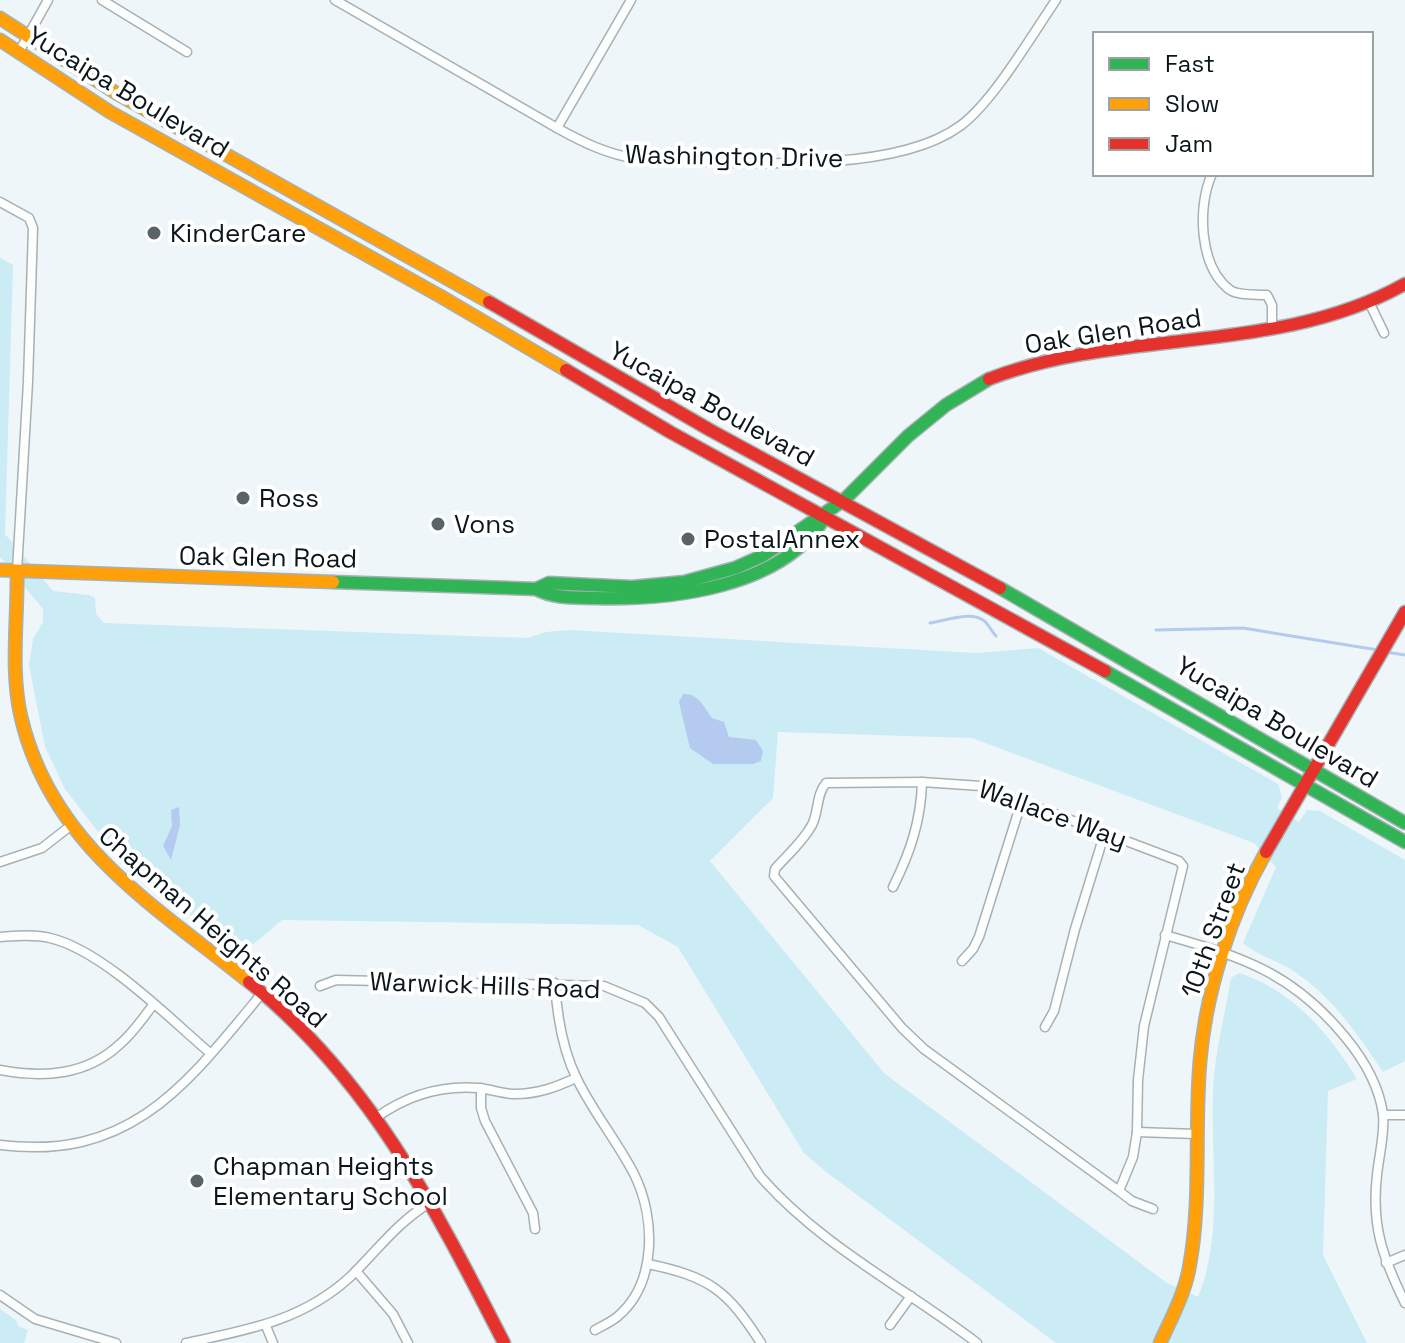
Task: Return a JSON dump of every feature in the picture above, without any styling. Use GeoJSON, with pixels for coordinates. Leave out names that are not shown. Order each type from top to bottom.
{"type":"FeatureCollection","features":[{"type":"Feature","properties":{"kind":"main road","name":"Yucaipa Boulevard"},"geometry":{"type":"LineString","coordinates":[[0,18],[116,93],[366,231],[710,430],[1061,621],[1405,823]]}},
{"type":"Feature","properties":{"kind":"main road","name":"Yucaipa Boulevard"},"geometry":{"type":"LineString","coordinates":[[0,40],[110,112],[440,296],[670,432],[1069,650],[1405,842]]}},
{"type":"Feature","properties":{"kind":"main road","name":"Oak Glen Road"},"geometry":{"type":"LineString","coordinates":[[0,570],[536,589],[549,583],[648,587],[690,582],[763,555],[825,517],[933,413],[987,379],[1056,358],[1319,322],[1370,304],[1405,284]]}},
{"type":"Feature","properties":{"kind":"main road","name":"Chapman Heights Road"},"geometry":{"type":"LineString","coordinates":[[17,571],[14,675],[21,719],[33,757],[69,827],[118,879],[263,992],[304,1031],[377,1117],[431,1202],[504,1343]]}},
{"type":"Feature","properties":{"kind":"main road","name":"10th Street"},"geometry":{"type":"LineString","coordinates":[[1160,1343],[1180,1301],[1189,1269],[1195,1212],[1200,1060],[1207,1010],[1223,951],[1256,869],[1405,612]]}},
{"type":"Feature","properties":{"kind":"street"},"geometry":{"type":"LineString","coordinates":[[19,52],[48,0]]}},
{"type":"Feature","properties":{"kind":"street"},"geometry":{"type":"LineString","coordinates":[[102,0],[187,52]]}},
{"type":"Feature","properties":{"kind":"street","name":"Washington Drive"},"geometry":{"type":"LineString","coordinates":[[335,0],[589,146],[615,155],[637,159],[825,163],[909,148],[950,132],[985,102],[1056,0]]}},
{"type":"Feature","properties":{"kind":"street"},"geometry":{"type":"LineString","coordinates":[[557,128],[631,0]]}},
{"type":"Feature","properties":{"kind":"street"},"geometry":{"type":"LineString","coordinates":[[1211,176],[1202,210],[1206,250],[1221,280],[1233,292],[1267,295],[1272,305],[1272,330]]}},
{"type":"Feature","properties":{"kind":"street","name":"Chapman Heights Road"},"geometry":{"type":"LineString","coordinates":[[0,202],[29,218],[33,228],[17,571]]}},
{"type":"Feature","properties":{"kind":"street"},"geometry":{"type":"LineString","coordinates":[[1370,304],[1384,333]]}},
{"type":"Feature","properties":{"kind":"street"},"geometry":{"type":"LineString","coordinates":[[893,887],[909,854],[918,824],[922,782]]}},
{"type":"Feature","properties":{"kind":"street","name":"Wallace Way"},"geometry":{"type":"LineString","coordinates":[[1119,1191],[1133,1157],[1137,1132],[1138,1080],[1144,1026],[1183,866],[1179,861],[981,786],[922,782],[826,783],[820,790],[813,824],[797,848],[775,869],[774,876],[902,1028],[924,1049],[1132,1201],[1153,1209]]}},
{"type":"Feature","properties":{"kind":"street"},"geometry":{"type":"LineString","coordinates":[[962,961],[979,937],[1022,800]]}},
{"type":"Feature","properties":{"kind":"street"},"geometry":{"type":"LineString","coordinates":[[0,862],[42,848],[69,827]]}},
{"type":"Feature","properties":{"kind":"street"},"geometry":{"type":"LineString","coordinates":[[1045,1027],[1054,1011],[1105,832]]}},
{"type":"Feature","properties":{"kind":"street"},"geometry":{"type":"LineString","coordinates":[[1165,935],[1223,951],[1268,971],[1301,991],[1327,1015],[1354,1048],[1371,1075],[1383,1115],[1375,1197],[1376,1224],[1386,1263],[1405,1303]]}},
{"type":"Feature","properties":{"kind":"street"},"geometry":{"type":"LineString","coordinates":[[0,937],[38,936],[64,942],[89,955],[210,1053]]}},
{"type":"Feature","properties":{"kind":"street","name":"Warwick Hills Road"},"geometry":{"type":"LineString","coordinates":[[320,986],[336,980],[555,983],[604,986],[645,1003],[659,1017],[760,1176],[773,1191],[802,1219],[977,1343]]}},
{"type":"Feature","properties":{"kind":"street"},"geometry":{"type":"LineString","coordinates":[[555,983],[557,1018],[576,1078],[636,1177],[648,1221],[648,1264],[638,1289],[617,1317],[595,1330]]}},
{"type":"Feature","properties":{"kind":"street"},"geometry":{"type":"LineString","coordinates":[[0,1145],[49,1148],[85,1142],[119,1131],[147,1115],[172,1095],[263,992]]}},
{"type":"Feature","properties":{"kind":"street"},"geometry":{"type":"LineString","coordinates":[[0,1070],[32,1076],[51,1075],[96,1061],[120,1044],[153,1005]]}},
{"type":"Feature","properties":{"kind":"street"},"geometry":{"type":"LineString","coordinates":[[377,1117],[421,1093],[456,1087],[512,1094],[532,1093],[576,1078]]}},
{"type":"Feature","properties":{"kind":"street"},"geometry":{"type":"LineString","coordinates":[[481,1088],[481,1108],[485,1121],[533,1213],[535,1229]]}},
{"type":"Feature","properties":{"kind":"street"},"geometry":{"type":"LineString","coordinates":[[1383,1115],[1405,1115]]}},
{"type":"Feature","properties":{"kind":"street"},"geometry":{"type":"LineString","coordinates":[[1137,1132],[1196,1134]]}},
{"type":"Feature","properties":{"kind":"street"},"geometry":{"type":"LineString","coordinates":[[186,1343],[266,1326],[310,1305],[356,1271],[401,1222],[431,1202]]}},
{"type":"Feature","properties":{"kind":"street"},"geometry":{"type":"LineString","coordinates":[[1386,1263],[1405,1255]]}},
{"type":"Feature","properties":{"kind":"street"},"geometry":{"type":"LineString","coordinates":[[648,1264],[683,1271],[705,1281],[739,1310],[761,1343]]}},
{"type":"Feature","properties":{"kind":"street"},"geometry":{"type":"LineString","coordinates":[[356,1271],[393,1314],[408,1343]]}},
{"type":"Feature","properties":{"kind":"street"},"geometry":{"type":"LineString","coordinates":[[0,1295],[35,1319],[116,1343]]}},
{"type":"Feature","properties":{"kind":"street"},"geometry":{"type":"LineString","coordinates":[[890,1325],[911,1296]]}},
{"type":"Feature","properties":{"kind":"street"},"geometry":{"type":"LineString","coordinates":[[266,1326],[273,1343]]}},
{"type":"Feature","properties":{"kind":"shaded area"},"geometry":{"type":"Polygon","coordinates":[[[0,258],[13,265],[5,534],[53,591],[95,598],[96,614],[104,623],[527,638],[569,630],[977,653],[1038,648],[1278,784],[1282,797],[1277,808],[1299,822],[1307,810],[1320,811],[1405,860],[1405,1061],[1383,1072],[1353,1029],[1319,991],[1292,970],[1243,943],[1276,867],[1254,843],[972,738],[778,732],[773,798],[710,861],[885,1074],[1167,1283],[1198,1297],[1206,1271],[1214,1216],[1214,1076],[1231,978],[1239,973],[1276,990],[1321,1030],[1357,1079],[1328,1091],[1323,1255],[1367,1343],[1056,1343],[804,1153],[678,947],[638,925],[282,920],[239,956],[109,846],[65,789],[45,747],[29,665],[33,639],[43,622],[43,609],[0,557],[0,258]]]}},
{"type":"Feature","properties":{"kind":"shaded area"},"geometry":{"type":"Polygon","coordinates":[[[0,1309],[16,1320],[18,1326],[28,1330],[24,1343],[0,1343],[0,1309]]]}},
{"type":"Feature","properties":{"kind":"water"},"geometry":{"type":"Polygon","coordinates":[[[683,694],[697,698],[712,718],[724,722],[729,737],[756,740],[763,751],[761,761],[753,764],[713,764],[690,748],[679,702],[683,694]]]}},
{"type":"Feature","properties":{"kind":"water"},"geometry":{"type":"Polygon","coordinates":[[[179,807],[180,825],[171,860],[163,846],[172,826],[171,810],[179,807]]]}},
{"type":"Feature","properties":{"kind":"waterway"},"geometry":{"type":"LineString","coordinates":[[930,623],[964,616],[977,617],[996,636]]}},
{"type":"Feature","properties":{"kind":"waterway"},"geometry":{"type":"LineString","coordinates":[[1156,630],[1243,628],[1378,650]]}},
{"type":"Feature","properties":{"kind":"waterway"},"geometry":{"type":"LineString","coordinates":[[1386,652],[1405,655]]}},
{"type":"Feature","properties":{"kind":"traffic: fast"},"geometry":{"type":"LineString","coordinates":[[536,589],[549,583],[632,587],[684,582],[735,568],[762,556],[844,500],[908,436],[946,405],[989,379]]}},
{"type":"Feature","properties":{"kind":"traffic: fast"},"geometry":{"type":"LineString","coordinates":[[333,582],[536,589],[558,596],[580,598],[626,598],[690,592],[722,585],[782,560],[806,541],[825,517]]}},
{"type":"Feature","properties":{"kind":"traffic: fast"},"geometry":{"type":"LineString","coordinates":[[1000,588],[1405,823]]}},
{"type":"Feature","properties":{"kind":"traffic: fast"},"geometry":{"type":"LineString","coordinates":[[1105,671],[1405,842]]}},
{"type":"Feature","properties":{"kind":"traffic: slow"},"geometry":{"type":"LineString","coordinates":[[0,18],[116,93],[489,302]]}},
{"type":"Feature","properties":{"kind":"traffic: slow"},"geometry":{"type":"LineString","coordinates":[[0,40],[110,112],[566,370]]}},
{"type":"Feature","properties":{"kind":"traffic: slow"},"geometry":{"type":"LineString","coordinates":[[0,570],[333,582]]}},
{"type":"Feature","properties":{"kind":"traffic: slow"},"geometry":{"type":"LineString","coordinates":[[17,571],[15,663],[21,717],[36,762],[56,802],[81,837],[111,869],[249,982]]}},
{"type":"Feature","properties":{"kind":"traffic: slow"},"geometry":{"type":"LineString","coordinates":[[1160,1343],[1184,1288],[1193,1243],[1198,1087],[1208,1007],[1231,926],[1266,852]]}},
{"type":"Feature","properties":{"kind":"traffic: jam"},"geometry":{"type":"LineString","coordinates":[[989,379],[1040,363],[1093,352],[1252,332],[1305,322],[1356,307],[1405,284]]}},
{"type":"Feature","properties":{"kind":"traffic: jam"},"geometry":{"type":"LineString","coordinates":[[489,302],[710,430],[1000,588]]}},
{"type":"Feature","properties":{"kind":"traffic: jam"},"geometry":{"type":"LineString","coordinates":[[566,370],[670,432],[1105,671]]}},
{"type":"Feature","properties":{"kind":"traffic: jam"},"geometry":{"type":"LineString","coordinates":[[1266,852],[1405,612]]}},
{"type":"Feature","properties":{"kind":"traffic: jam"},"geometry":{"type":"LineString","coordinates":[[249,982],[292,1020],[365,1103],[425,1195],[504,1343]]}},
{"type":"Feature","properties":{"kind":"place","name":"KinderCare"},"geometry":{"type":"Point","coordinates":[154,233]}},
{"type":"Feature","properties":{"kind":"place","name":"Ross"},"geometry":{"type":"Point","coordinates":[243,498]}},
{"type":"Feature","properties":{"kind":"place","name":"Vons"},"geometry":{"type":"Point","coordinates":[438,524]}},
{"type":"Feature","properties":{"kind":"place","name":"PostalAnnex"},"geometry":{"type":"Point","coordinates":[688,539]}},
{"type":"Feature","properties":{"kind":"place","name":"Chapman Heights Elementary School"},"geometry":{"type":"Point","coordinates":[197,1181]}}]}
